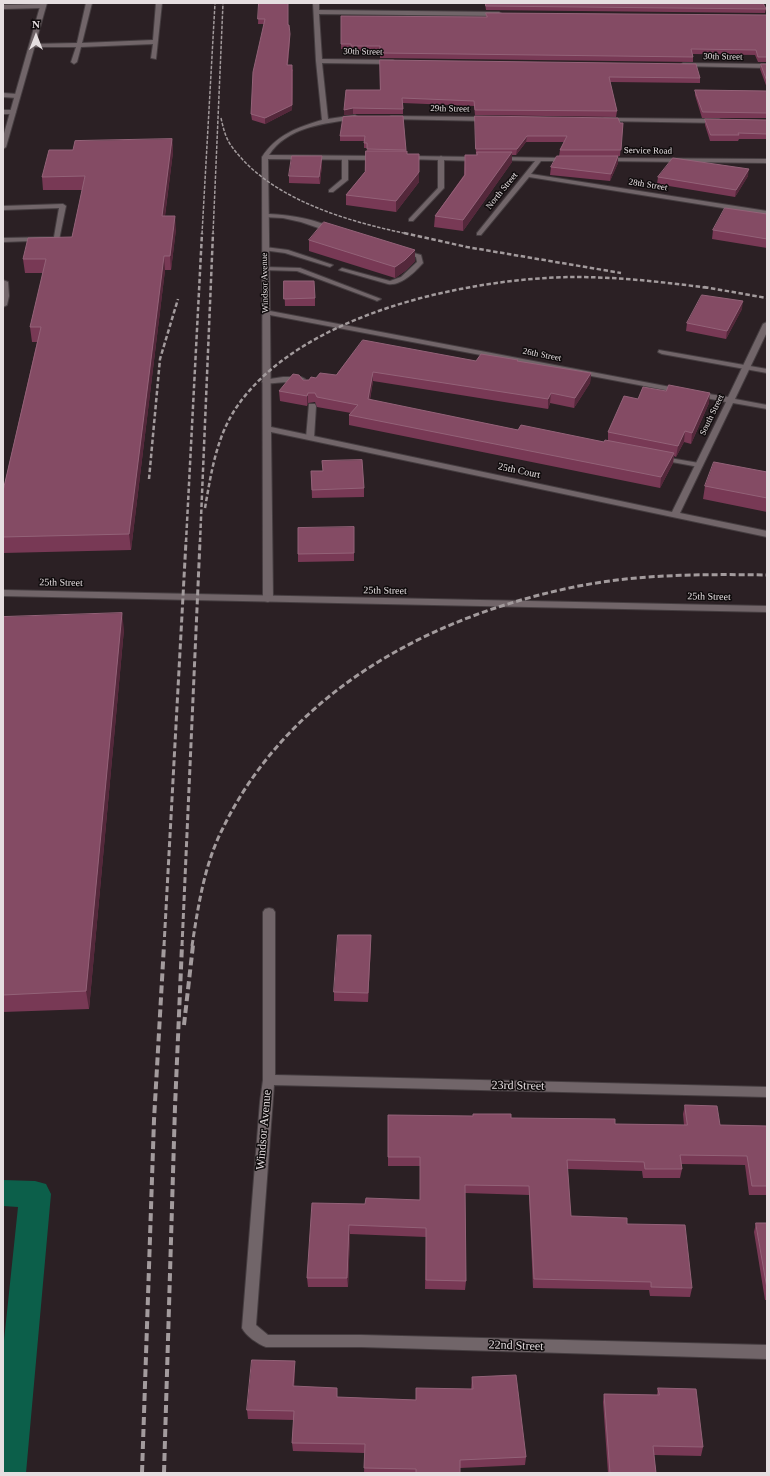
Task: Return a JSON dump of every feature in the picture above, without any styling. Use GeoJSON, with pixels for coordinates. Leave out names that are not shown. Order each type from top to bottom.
{"type":"FeatureCollection","features":[{"type":"Feature","properties":{"kind":"street"},"geometry":{"type":"LineString","coordinates":[[74,62],[89,3]]}},
{"type":"Feature","properties":{"kind":"street"},"geometry":{"type":"LineString","coordinates":[[154,58],[159,3]]}},
{"type":"Feature","properties":{"kind":"street"},"geometry":{"type":"LineString","coordinates":[[316,3],[319,61],[325,120]]}},
{"type":"Feature","properties":{"kind":"street"},"geometry":{"type":"LineString","coordinates":[[3,7],[43,5],[3,147]]}},
{"type":"Feature","properties":{"kind":"street"},"geometry":{"type":"LineString","coordinates":[[317,12],[503,14]]}},
{"type":"Feature","properties":{"kind":"street"},"geometry":{"type":"LineString","coordinates":[[32,46],[155,42]]}},
{"type":"Feature","properties":{"kind":"street","name":"30th Street"},"geometry":{"type":"LineString","coordinates":[[319,61],[401,62]]}},
{"type":"Feature","properties":{"kind":"street","name":"30th Street"},"geometry":{"type":"LineString","coordinates":[[680,65],[767,66]]}},
{"type":"Feature","properties":{"kind":"street"},"geometry":{"type":"LineString","coordinates":[[3,95],[18,96]]}},
{"type":"Feature","properties":{"kind":"street"},"geometry":{"type":"LineString","coordinates":[[3,112],[13,112]]}},
{"type":"Feature","properties":{"kind":"street"},"geometry":{"type":"LineString","coordinates":[[364,118],[340,118],[325,120],[305,127],[283,137],[272,145],[265,157],[389,158]]}},
{"type":"Feature","properties":{"kind":"street","name":"29th Street"},"geometry":{"type":"LineString","coordinates":[[388,118],[491,119]]}},
{"type":"Feature","properties":{"kind":"street"},"geometry":{"type":"LineString","coordinates":[[601,120],[728,122]]}},
{"type":"Feature","properties":{"kind":"street","name":"Windsor Avenue"},"geometry":{"type":"LineString","coordinates":[[265,157],[268,599]]}},
{"type":"Feature","properties":{"kind":"street"},"geometry":{"type":"LineString","coordinates":[[331,191],[345,180],[344,158]]}},
{"type":"Feature","properties":{"kind":"street"},"geometry":{"type":"LineString","coordinates":[[396,158],[486,159]]}},
{"type":"Feature","properties":{"kind":"street"},"geometry":{"type":"LineString","coordinates":[[411,220],[441,188],[441,158]]}},
{"type":"Feature","properties":{"kind":"street"},"geometry":{"type":"LineString","coordinates":[[494,159],[571,160]]}},
{"type":"Feature","properties":{"kind":"street","name":"North Street"},"geometry":{"type":"LineString","coordinates":[[479,234],[540,159]]}},
{"type":"Feature","properties":{"kind":"street","name":"Service Road"},"geometry":{"type":"LineString","coordinates":[[595,160],[767,161]]}},
{"type":"Feature","properties":{"kind":"street","name":"28th Street"},"geometry":{"type":"LineString","coordinates":[[527,175],[767,213]]}},
{"type":"Feature","properties":{"kind":"street"},"geometry":{"type":"LineString","coordinates":[[3,208],[63,206],[57,239],[3,240]]}},
{"type":"Feature","properties":{"kind":"street"},"geometry":{"type":"LineString","coordinates":[[265,216],[283,216],[303,220],[343,234]]}},
{"type":"Feature","properties":{"kind":"street"},"geometry":{"type":"LineString","coordinates":[[265,249],[286,251],[330,265]]}},
{"type":"Feature","properties":{"kind":"street"},"geometry":{"type":"LineString","coordinates":[[342,270],[390,283],[403,278],[420,263],[419,256],[395,251]]}},
{"type":"Feature","properties":{"kind":"street"},"geometry":{"type":"LineString","coordinates":[[265,268],[298,269],[377,299]]}},
{"type":"Feature","properties":{"kind":"street"},"geometry":{"type":"LineString","coordinates":[[3,282],[5,282],[5,296],[3,305]]}},
{"type":"Feature","properties":{"kind":"street","name":"26th Street"},"geometry":{"type":"LineString","coordinates":[[266,312],[767,408]]}},
{"type":"Feature","properties":{"kind":"street","name":"South Street"},"geometry":{"type":"LineString","coordinates":[[675,515],[767,324]]}},
{"type":"Feature","properties":{"kind":"street"},"geometry":{"type":"LineString","coordinates":[[662,352],[767,371]]}},
{"type":"Feature","properties":{"kind":"street"},"geometry":{"type":"LineString","coordinates":[[266,382],[283,379],[301,379],[306,386]]}},
{"type":"Feature","properties":{"kind":"street"},"geometry":{"type":"LineString","coordinates":[[310,438],[312,406]]}},
{"type":"Feature","properties":{"kind":"street","name":"25th Court"},"geometry":{"type":"LineString","coordinates":[[267,429],[767,534]]}},
{"type":"Feature","properties":{"kind":"street"},"geometry":{"type":"LineString","coordinates":[[655,456],[699,465]]}},
{"type":"Feature","properties":{"kind":"street","name":"25th Street"},"geometry":{"type":"LineString","coordinates":[[3,593],[767,609]]}},
{"type":"Feature","properties":{"kind":"street","name":"Windsor Avenue"},"geometry":{"type":"LineString","coordinates":[[266,1341],[249,1328],[266,1102],[269,1080],[269,912]]}},
{"type":"Feature","properties":{"kind":"street","name":"23rd Street"},"geometry":{"type":"LineString","coordinates":[[269,1080],[767,1092]]}},
{"type":"Feature","properties":{"kind":"street","name":"22nd Street"},"geometry":{"type":"LineString","coordinates":[[266,1341],[360,1341],[767,1352]]}},
{"type":"Feature","properties":{"kind":"building"},"geometry":{"type":"Polygon","coordinates":[[[259,3],[288,3],[288,25],[290,34],[287,65],[292,65],[292,105],[265,118],[251,114],[253,72],[265,19],[258,19],[259,3]]]}},
{"type":"Feature","properties":{"kind":"building"},"geometry":{"type":"Polygon","coordinates":[[[486,3],[763,3],[766,9],[486,6],[486,3]]]}},
{"type":"Feature","properties":{"kind":"building"},"geometry":{"type":"Polygon","coordinates":[[[486,13],[767,15],[767,57],[758,57],[756,50],[691,49],[693,57],[380,53],[380,46],[351,46],[351,44],[341,44],[341,16],[487,17],[486,13]]]}},
{"type":"Feature","properties":{"kind":"building"},"geometry":{"type":"Polygon","coordinates":[[[380,60],[696,64],[700,78],[609,77],[617,111],[475,110],[474,101],[402,98],[403,109],[353,108],[344,110],[346,90],[380,90],[380,60]]]}},
{"type":"Feature","properties":{"kind":"building"},"geometry":{"type":"Polygon","coordinates":[[[761,64],[767,64],[767,81],[761,64]]]}},
{"type":"Feature","properties":{"kind":"building"},"geometry":{"type":"Polygon","coordinates":[[[695,90],[767,91],[767,113],[703,112],[695,90]]]}},
{"type":"Feature","properties":{"kind":"building"},"geometry":{"type":"Polygon","coordinates":[[[403,116],[406,150],[367,149],[367,143],[364,143],[365,136],[340,136],[343,117],[403,116]]]}},
{"type":"Feature","properties":{"kind":"building"},"geometry":{"type":"Polygon","coordinates":[[[475,116],[618,118],[620,123],[623,123],[621,150],[560,150],[567,136],[527,136],[517,149],[476,149],[475,116]]]}},
{"type":"Feature","properties":{"kind":"building"},"geometry":{"type":"Polygon","coordinates":[[[705,119],[767,120],[767,134],[738,133],[739,135],[711,135],[705,119]]]}},
{"type":"Feature","properties":{"kind":"building"},"geometry":{"type":"Polygon","coordinates":[[[172,139],[162,216],[175,216],[170,256],[164,256],[129,534],[3,537],[3,491],[41,327],[30,327],[46,259],[23,259],[28,238],[72,237],[85,176],[42,177],[49,150],[73,150],[75,141],[172,139]]]}},
{"type":"Feature","properties":{"kind":"building"},"geometry":{"type":"Polygon","coordinates":[[[366,151],[407,151],[407,154],[419,154],[419,172],[396,201],[346,195],[365,172],[366,151]]]}},
{"type":"Feature","properties":{"kind":"building"},"geometry":{"type":"Polygon","coordinates":[[[477,152],[512,152],[463,220],[435,216],[465,175],[465,155],[477,155],[477,152]]]}},
{"type":"Feature","properties":{"kind":"building"},"geometry":{"type":"Polygon","coordinates":[[[292,156],[322,156],[319,177],[289,176],[292,156]]]}},
{"type":"Feature","properties":{"kind":"building"},"geometry":{"type":"Polygon","coordinates":[[[557,156],[618,156],[611,174],[551,167],[557,156]]]}},
{"type":"Feature","properties":{"kind":"building"},"geometry":{"type":"Polygon","coordinates":[[[673,158],[749,169],[736,190],[658,177],[673,158]]]}},
{"type":"Feature","properties":{"kind":"building"},"geometry":{"type":"Polygon","coordinates":[[[725,208],[767,214],[767,239],[713,230],[725,208]]]}},
{"type":"Feature","properties":{"kind":"building"},"geometry":{"type":"Polygon","coordinates":[[[324,222],[415,250],[395,267],[309,240],[324,222]]]}},
{"type":"Feature","properties":{"kind":"building"},"geometry":{"type":"Polygon","coordinates":[[[284,281],[314,281],[315,298],[284,299],[284,281]]]}},
{"type":"Feature","properties":{"kind":"building"},"geometry":{"type":"Polygon","coordinates":[[[702,295],[743,301],[727,331],[687,323],[702,295]]]}},
{"type":"Feature","properties":{"kind":"building"},"geometry":{"type":"Polygon","coordinates":[[[363,340],[476,361],[481,354],[591,373],[575,398],[551,393],[548,399],[373,372],[368,399],[518,430],[521,425],[604,442],[605,440],[674,453],[661,477],[349,415],[358,405],[317,397],[315,393],[308,393],[307,396],[279,391],[293,374],[299,375],[303,380],[309,380],[311,377],[316,378],[320,373],[336,375],[363,340]]]}},
{"type":"Feature","properties":{"kind":"building"},"geometry":{"type":"Polygon","coordinates":[[[669,385],[710,393],[692,433],[685,431],[678,446],[608,432],[624,396],[638,399],[643,387],[666,391],[669,385]]]}},
{"type":"Feature","properties":{"kind":"building"},"geometry":{"type":"Polygon","coordinates":[[[362,460],[364,488],[312,490],[311,471],[323,471],[322,461],[362,460]]]}},
{"type":"Feature","properties":{"kind":"building"},"geometry":{"type":"Polygon","coordinates":[[[714,462],[767,472],[767,498],[705,486],[714,462]]]}},
{"type":"Feature","properties":{"kind":"building"},"geometry":{"type":"Polygon","coordinates":[[[354,527],[354,553],[298,554],[298,528],[354,527]]]}},
{"type":"Feature","properties":{"kind":"building"},"geometry":{"type":"Polygon","coordinates":[[[122,613],[86,991],[3,995],[3,617],[122,613]]]}},
{"type":"Feature","properties":{"kind":"building"},"geometry":{"type":"Polygon","coordinates":[[[338,935],[371,935],[368,993],[334,992],[338,935]]]}},
{"type":"Feature","properties":{"kind":"building"},"geometry":{"type":"Polygon","coordinates":[[[685,1105],[717,1106],[720,1125],[767,1126],[767,1186],[752,1186],[747,1156],[680,1155],[682,1169],[645,1169],[644,1162],[567,1160],[571,1216],[627,1218],[627,1224],[685,1225],[692,1288],[651,1287],[651,1282],[534,1279],[529,1186],[465,1185],[466,1281],[426,1280],[426,1228],[349,1225],[347,1278],[307,1278],[312,1203],[365,1204],[366,1198],[420,1200],[420,1157],[388,1157],[388,1115],[473,1116],[473,1114],[511,1114],[511,1118],[615,1119],[615,1124],[687,1125],[685,1105]]]}},
{"type":"Feature","properties":{"kind":"building"},"geometry":{"type":"Polygon","coordinates":[[[756,1223],[767,1223],[767,1288],[756,1223]]]}},
{"type":"Feature","properties":{"kind":"building"},"geometry":{"type":"Polygon","coordinates":[[[252,1360],[295,1361],[293,1386],[337,1388],[337,1397],[416,1400],[416,1388],[473,1389],[472,1377],[516,1375],[526,1457],[460,1460],[460,1473],[416,1473],[416,1469],[364,1468],[365,1444],[292,1443],[294,1411],[247,1410],[252,1360]]]}},
{"type":"Feature","properties":{"kind":"building"},"geometry":{"type":"Polygon","coordinates":[[[658,1388],[696,1389],[703,1447],[653,1446],[656,1473],[610,1473],[604,1394],[659,1395],[658,1388]]]}},
{"type":"Feature","properties":{"kind":"waterway"},"geometry":{"type":"LineString","coordinates":[[3,1193],[35,1194],[8,1473]]}},
{"type":"Feature","properties":{"kind":"railway"},"geometry":{"type":"LineString","coordinates":[[202,234],[215,3]]}},
{"type":"Feature","properties":{"kind":"railway"},"geometry":{"type":"LineString","coordinates":[[213,234],[223,3]]}},
{"type":"Feature","properties":{"kind":"railway"},"geometry":{"type":"LineString","coordinates":[[221,118],[228,141],[246,163],[265,179],[287,193],[310,205],[334,214],[384,229],[408,234]]}},
{"type":"Feature","properties":{"kind":"railway"},"geometry":{"type":"LineString","coordinates":[[186,542],[202,233]]}},
{"type":"Feature","properties":{"kind":"railway"},"geometry":{"type":"LineString","coordinates":[[200,542],[213,233]]}},
{"type":"Feature","properties":{"kind":"railway"},"geometry":{"type":"LineString","coordinates":[[404,233],[467,247],[621,273]]}},
{"type":"Feature","properties":{"kind":"railway"},"geometry":{"type":"LineString","coordinates":[[205,508],[215,456],[229,420],[236,408],[264,375],[300,348],[342,326],[388,308],[437,294],[485,285],[531,279],[574,277],[608,278],[709,288]]}},
{"type":"Feature","properties":{"kind":"railway"},"geometry":{"type":"LineString","coordinates":[[704,287],[767,298]]}},
{"type":"Feature","properties":{"kind":"railway"},"geometry":{"type":"LineString","coordinates":[[149,479],[160,359],[178,299]]}},
{"type":"Feature","properties":{"kind":"railway"},"geometry":{"type":"LineString","coordinates":[[164,946],[186,541]]}},
{"type":"Feature","properties":{"kind":"railway"},"geometry":{"type":"LineString","coordinates":[[182,946],[200,541]]}},
{"type":"Feature","properties":{"kind":"railway"},"geometry":{"type":"LineString","coordinates":[[192,946],[199,902],[210,859],[221,832],[249,783],[283,739],[323,701],[368,669],[416,641],[467,618],[520,600],[574,587],[646,577],[694,575],[767,575]]}},
{"type":"Feature","properties":{"kind":"railway"},"geometry":{"type":"LineString","coordinates":[[142,1473],[154,1120],[164,945]]}},
{"type":"Feature","properties":{"kind":"railway"},"geometry":{"type":"LineString","coordinates":[[164,1473],[175,1107],[182,945]]}},
{"type":"Feature","properties":{"kind":"railway"},"geometry":{"type":"LineString","coordinates":[[184,1025],[193,945]]}}]}
